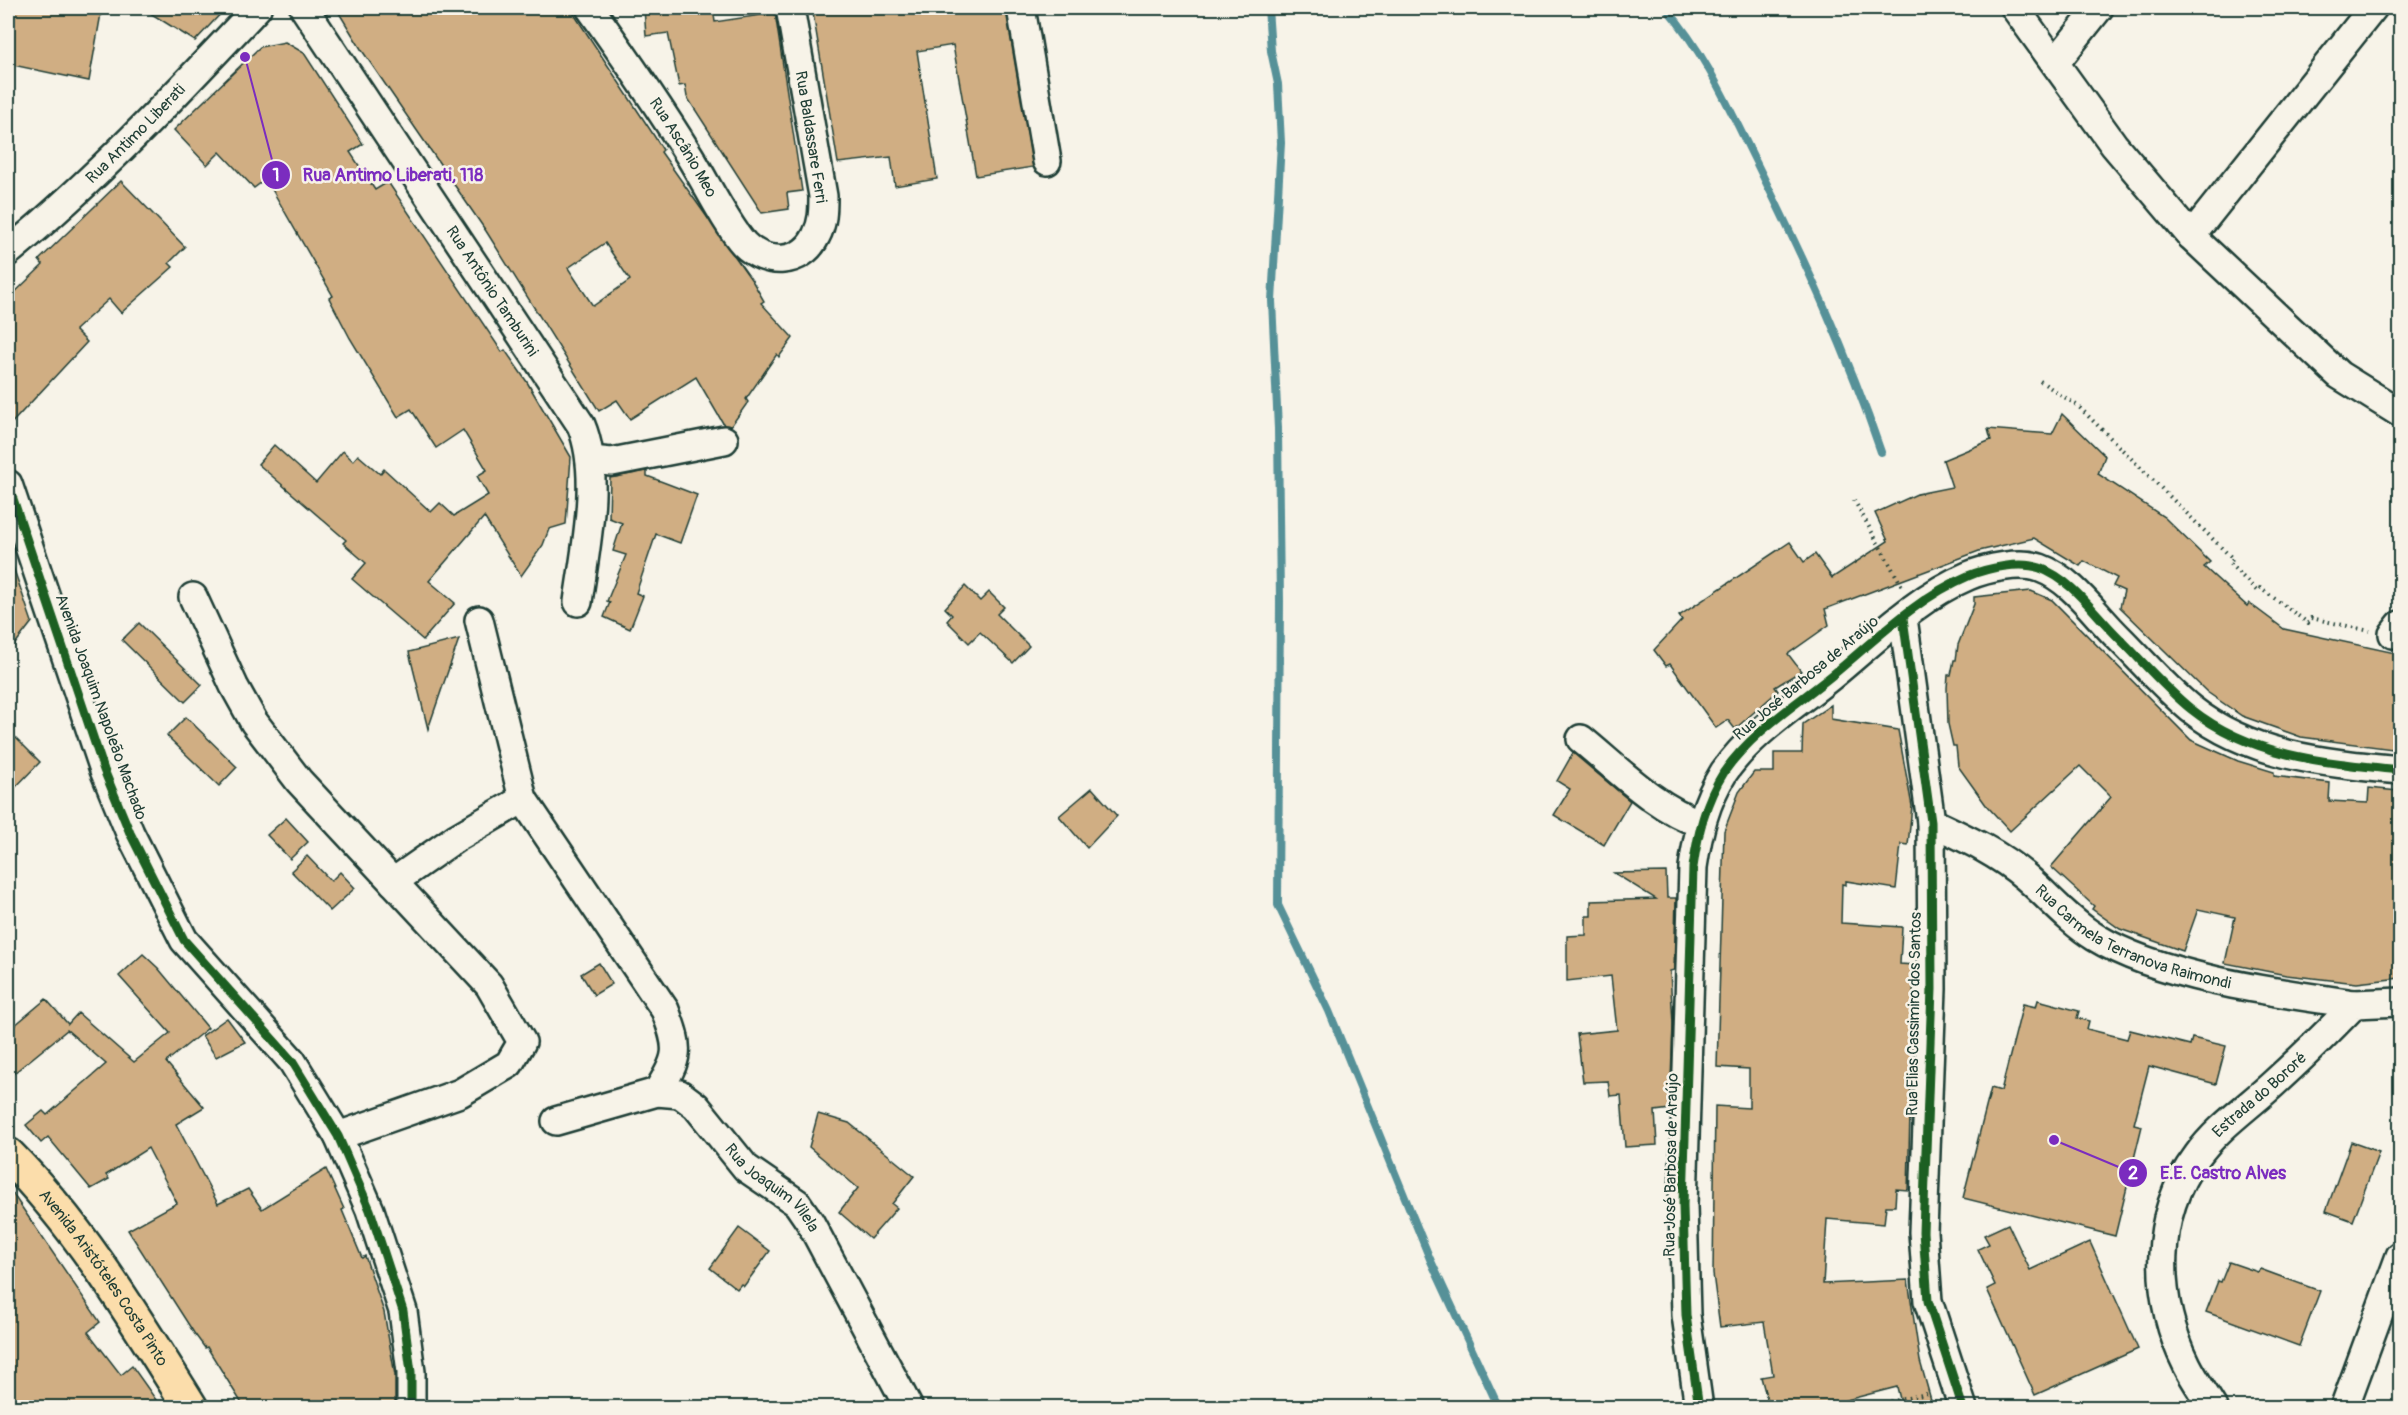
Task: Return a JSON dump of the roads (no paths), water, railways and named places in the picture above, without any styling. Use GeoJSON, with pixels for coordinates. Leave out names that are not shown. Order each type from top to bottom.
{"type":"FeatureCollection","features":[{"type":"Feature","properties":{"kind":"main road","name":"Avenida Aristóteles Costa Pinto"},"geometry":{"type":"LineString","coordinates":[[8,1155],[41,1188],[74,1228],[191,1407]]}},
{"type":"Feature","properties":{"kind":"street","name":"Rua Antimo Liberati"},"geometry":{"type":"LineString","coordinates":[[8,252],[36,228],[186,83],[257,8]]}},
{"type":"Feature","properties":{"kind":"street","name":"Rua Antônio Tamburini"},"geometry":{"type":"LineString","coordinates":[[304,8],[581,425],[590,460],[586,545],[578,602]]}},
{"type":"Feature","properties":{"kind":"street","name":"Rua Ascânio Meo"},"geometry":{"type":"LineString","coordinates":[[590,8],[676,134],[743,242],[752,251],[769,259],[795,257]]}},
{"type":"Feature","properties":{"kind":"street","name":"Rua Baldassare Ferri"},"geometry":{"type":"LineString","coordinates":[[790,8],[823,196],[823,214],[816,236],[804,252],[795,257]]}},
{"type":"Feature","properties":{"kind":"street"},"geometry":{"type":"LineString","coordinates":[[1021,8],[1047,161]]}},
{"type":"Feature","properties":{"kind":"street"},"geometry":{"type":"LineString","coordinates":[[2015,8],[2114,145],[2191,236],[2339,375],[2400,413]]}},
{"type":"Feature","properties":{"kind":"street"},"geometry":{"type":"LineString","coordinates":[[2056,62],[2099,8]]}},
{"type":"Feature","properties":{"kind":"street"},"geometry":{"type":"LineString","coordinates":[[2191,236],[2373,8]]}},
{"type":"Feature","properties":{"kind":"street"},"geometry":{"type":"LineString","coordinates":[[590,460],[612,462],[724,440]]}},
{"type":"Feature","properties":{"kind":"street","name":"Avenida Joaquim Napoleão Machado"},"geometry":{"type":"LineString","coordinates":[[10,502],[104,770],[130,833],[184,940],[292,1061],[338,1136],[369,1210],[403,1311],[411,1371],[411,1407]]}},
{"type":"Feature","properties":{"kind":"street","name":"Rua José Barbosa de Araújo"},"geometry":{"type":"LineString","coordinates":[[1699,1407],[1686,1315],[1683,1205],[1690,926],[1694,867],[1701,823],[1713,790],[1741,749],[1908,613],[1968,576],[2018,566],[2039,568],[2078,595],[2190,708],[2221,730],[2237,738],[2279,752],[2337,764],[2400,770]]}},
{"type":"Feature","properties":{"kind":"street"},"geometry":{"type":"LineString","coordinates":[[193,597],[234,686],[254,722],[299,781],[489,985],[522,1042],[509,1064],[460,1093],[338,1136]]}},
{"type":"Feature","properties":{"kind":"street","name":"Rua Elias Cassimiro dos Santos"},"geometry":{"type":"LineString","coordinates":[[1908,613],[1932,822],[1932,989],[1923,1232],[1928,1301],[1960,1397]]}},
{"type":"Feature","properties":{"kind":"street"},"geometry":{"type":"LineString","coordinates":[[478,620],[523,799],[665,1010],[676,1039],[674,1066],[657,1092]]}},
{"type":"Feature","properties":{"kind":"street"},"geometry":{"type":"LineString","coordinates":[[1581,739],[1666,807],[1682,817],[1701,823]]}},
{"type":"Feature","properties":{"kind":"street"},"geometry":{"type":"LineString","coordinates":[[393,882],[456,838],[523,799]]}},
{"type":"Feature","properties":{"kind":"street","name":"Rua Carmela Terranova Raimondi"},"geometry":{"type":"LineString","coordinates":[[1932,822],[2006,861],[2078,925],[2113,947],[2166,966],[2247,987],[2355,1004]]}},
{"type":"Feature","properties":{"kind":"street"},"geometry":{"type":"LineString","coordinates":[[2355,1004],[2398,1004]]}},
{"type":"Feature","properties":{"kind":"street","name":"Estrada do Bororé"},"geometry":{"type":"LineString","coordinates":[[2213,1407],[2187,1365],[2167,1309],[2162,1262],[2163,1236],[2175,1195],[2186,1173],[2210,1141],[2355,1004]]}},
{"type":"Feature","properties":{"kind":"street","name":"Rua Joaquim Vilela"},"geometry":{"type":"LineString","coordinates":[[556,1121],[657,1092],[680,1094],[696,1106],[746,1168],[797,1203],[822,1240],[909,1407]]}},
{"type":"Feature","properties":{"kind":"street"},"geometry":{"type":"LineString","coordinates":[[2344,1407],[2394,1287],[2400,1256]]}},
{"type":"Feature","properties":{"kind":"waterway"},"geometry":{"type":"LineString","coordinates":[[1268,8],[1271,51],[1278,84],[1281,143],[1272,301],[1278,429],[1280,601],[1278,905],[1329,1011],[1430,1259],[1499,1408]]}},
{"type":"Feature","properties":{"kind":"waterway"},"geometry":{"type":"LineString","coordinates":[[1666,8],[1705,63],[1774,200],[1839,342],[1881,452]]}},
{"type":"Feature","properties":{"kind":"place","name":"Rua Antimo Liberati, 118"},"geometry":{"type":"Point","coordinates":[245,57]}},
{"type":"Feature","properties":{"kind":"place","name":"E.E. Castro Alves"},"geometry":{"type":"Point","coordinates":[2054,1140]}}]}
